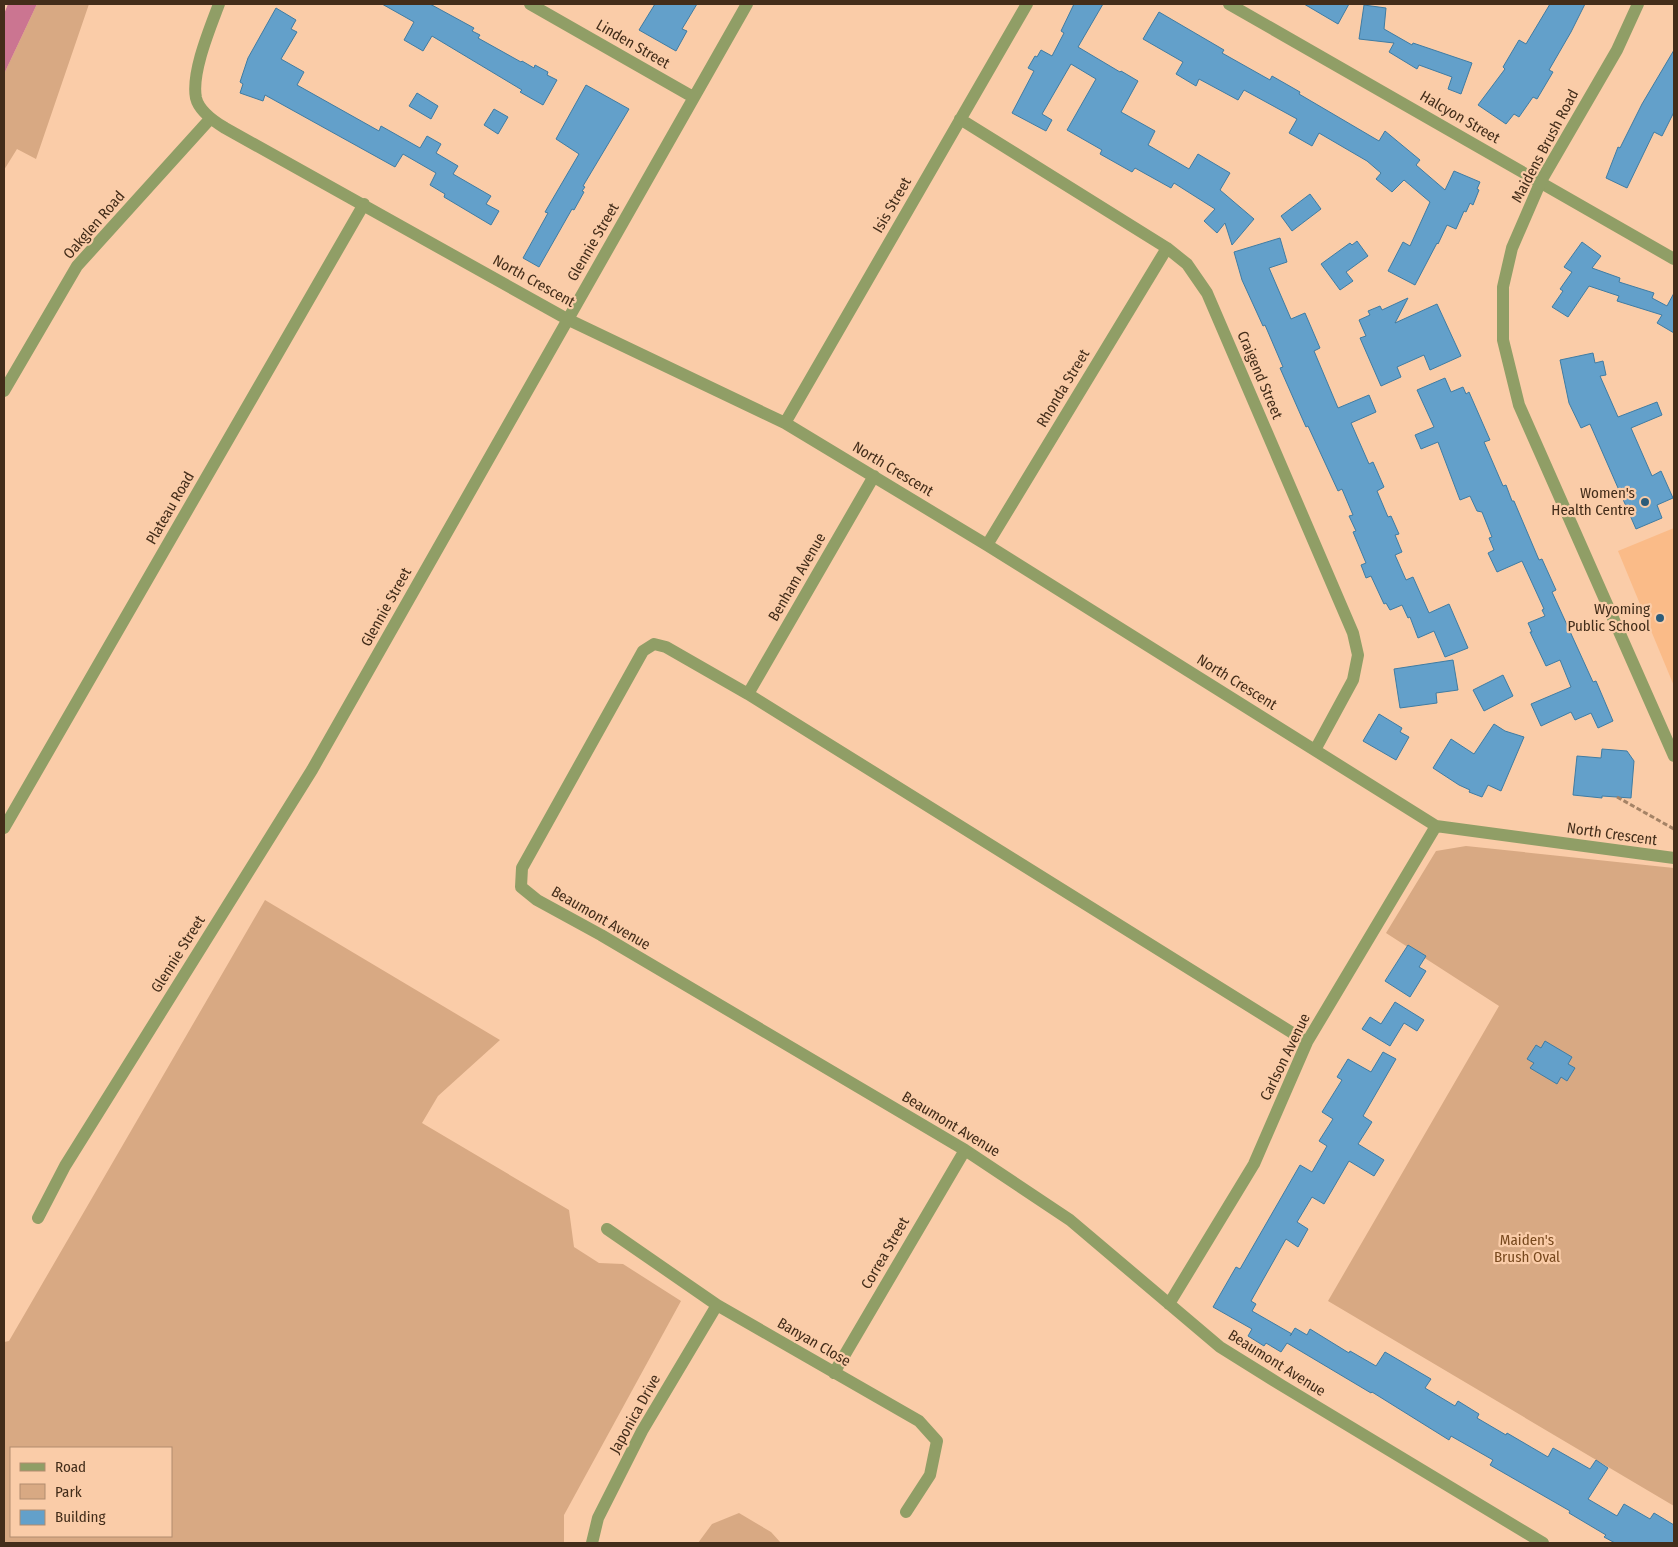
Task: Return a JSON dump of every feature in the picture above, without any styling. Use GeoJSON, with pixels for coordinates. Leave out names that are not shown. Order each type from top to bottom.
{"type":"FeatureCollection","features":[{"type":"Feature","properties":{"kind":"street","name":"North Crescent"},"geometry":{"type":"LineString","coordinates":[[219,4],[196,74],[196,99],[210,119],[567,319],[785,423],[987,545],[1436,826],[1674,858]]}},
{"type":"Feature","properties":{"kind":"street","name":"Linden Street"},"geometry":{"type":"LineString","coordinates":[[530,4],[694,97]]}},
{"type":"Feature","properties":{"kind":"street","name":"Glennie Street"},"geometry":{"type":"LineString","coordinates":[[38,1218],[65,1166],[312,770],[747,4]]}},
{"type":"Feature","properties":{"kind":"street","name":"Isis Street"},"geometry":{"type":"LineString","coordinates":[[785,423],[1027,4]]}},
{"type":"Feature","properties":{"kind":"street","name":"Halcyon Street"},"geometry":{"type":"LineString","coordinates":[[1229,4],[1541,181],[1674,259]]}},
{"type":"Feature","properties":{"kind":"street","name":"Maidens Brush Road"},"geometry":{"type":"LineString","coordinates":[[1638,4],[1617,50],[1541,181],[1512,248],[1503,288],[1503,340],[1519,405],[1674,756]]}},
{"type":"Feature","properties":{"kind":"street","name":"Oakglen Road"},"geometry":{"type":"LineString","coordinates":[[4,391],[77,266],[210,119]]}},
{"type":"Feature","properties":{"kind":"street","name":"Craigend Street"},"geometry":{"type":"LineString","coordinates":[[960,120],[1167,248],[1187,264],[1207,293],[1353,633],[1358,655],[1352,680],[1314,750]]}},
{"type":"Feature","properties":{"kind":"street","name":"Plateau Road"},"geometry":{"type":"LineString","coordinates":[[4,828],[364,204]]}},
{"type":"Feature","properties":{"kind":"street","name":"Rhonda Street"},"geometry":{"type":"LineString","coordinates":[[987,545],[1167,248]]}},
{"type":"Feature","properties":{"kind":"street","name":"Benham Avenue"},"geometry":{"type":"LineString","coordinates":[[748,694],[874,476]]}},
{"type":"Feature","properties":{"kind":"street","name":"Beaumont Avenue"},"geometry":{"type":"LineString","coordinates":[[1307,1042],[748,694],[666,647],[654,644],[643,651],[522,868],[521,886],[536,900],[601,935],[964,1150],[1070,1220],[1220,1347],[1543,1543]]}},
{"type":"Feature","properties":{"kind":"street","name":"Carlson Avenue"},"geometry":{"type":"LineString","coordinates":[[1169,1304],[1254,1164],[1307,1042],[1436,826]]}},
{"type":"Feature","properties":{"kind":"street","name":"Correa Street"},"geometry":{"type":"LineString","coordinates":[[834,1373],[964,1150]]}},
{"type":"Feature","properties":{"kind":"street","name":"Banyan Close"},"geometry":{"type":"LineString","coordinates":[[607,1230],[717,1305],[919,1421],[937,1442],[930,1474],[906,1512]]}},
{"type":"Feature","properties":{"kind":"street","name":"Japonica Drive"},"geometry":{"type":"LineString","coordinates":[[592,1543],[598,1518],[642,1431],[717,1305]]}},
{"type":"Feature","properties":{"kind":"path"},"geometry":{"type":"LineString","coordinates":[[1617,797],[1674,829]]}},
{"type":"Feature","properties":{"kind":"shaded area"},"geometry":{"type":"Polygon","coordinates":[[[8,4],[37,4],[4,74],[4,14],[8,4]]]}},
{"type":"Feature","properties":{"kind":"shaded area","name":"Wyoming Public School"},"geometry":{"type":"Polygon","coordinates":[[[1674,528],[1674,686],[1618,551],[1674,528]]]}},
{"type":"Feature","properties":{"kind":"green space"},"geometry":{"type":"Polygon","coordinates":[[[37,4],[89,4],[36,159],[17,149],[4,170],[4,74],[37,4]]]}},
{"type":"Feature","properties":{"kind":"green space","name":"Maiden's Brush Oval"},"geometry":{"type":"Polygon","coordinates":[[[1466,846],[1674,868],[1674,1506],[1328,1301],[1499,1006],[1386,933],[1436,851],[1466,846]]]}},
{"type":"Feature","properties":{"kind":"green space"},"geometry":{"type":"Polygon","coordinates":[[[265,900],[500,1040],[438,1096],[422,1123],[569,1210],[574,1247],[599,1263],[623,1264],[681,1301],[564,1515],[564,1543],[4,1543],[4,1342],[9,1341],[265,900]]]}},
{"type":"Feature","properties":{"kind":"green space"},"geometry":{"type":"Polygon","coordinates":[[[739,1513],[771,1532],[781,1543],[698,1543],[712,1524],[739,1513]]]}},
{"type":"Feature","properties":{"kind":"building"},"geometry":{"type":"Polygon","coordinates":[[[382,4],[430,4],[474,28],[472,31],[480,35],[478,38],[521,62],[534,68],[535,65],[548,72],[547,75],[557,80],[543,105],[520,92],[522,90],[432,36],[423,51],[404,40],[414,22],[382,4]]]}},
{"type":"Feature","properties":{"kind":"building"},"geometry":{"type":"Polygon","coordinates":[[[655,4],[697,4],[682,29],[687,31],[676,51],[639,30],[655,4]]]}},
{"type":"Feature","properties":{"kind":"building"},"geometry":{"type":"Polygon","coordinates":[[[1074,4],[1103,4],[1078,47],[1138,81],[1121,112],[1155,131],[1148,145],[1189,169],[1198,154],[1230,173],[1220,190],[1254,219],[1232,245],[1225,223],[1217,233],[1204,221],[1215,209],[1174,183],[1171,188],[1135,168],[1132,172],[1100,154],[1102,150],[1067,130],[1096,79],[1071,64],[1042,114],[1052,120],[1046,131],[1012,113],[1034,71],[1028,68],[1041,50],[1052,56],[1064,33],[1061,31],[1074,4]]]}},
{"type":"Feature","properties":{"kind":"building"},"geometry":{"type":"Polygon","coordinates":[[[1304,4],[1349,4],[1338,24],[1304,4]]]}},
{"type":"Feature","properties":{"kind":"building"},"geometry":{"type":"Polygon","coordinates":[[[1550,4],[1585,4],[1549,70],[1553,72],[1537,99],[1533,97],[1519,117],[1514,114],[1506,124],[1478,105],[1505,69],[1503,67],[1519,40],[1526,44],[1550,4]]]}},
{"type":"Feature","properties":{"kind":"building"},"geometry":{"type":"Polygon","coordinates":[[[1364,5],[1386,8],[1384,29],[1412,45],[1413,43],[1472,63],[1461,94],[1448,89],[1452,77],[1419,65],[1417,69],[1389,52],[1394,43],[1359,39],[1364,5]]]}},
{"type":"Feature","properties":{"kind":"building"},"geometry":{"type":"Polygon","coordinates":[[[276,8],[296,20],[291,29],[297,32],[281,59],[304,72],[297,85],[379,131],[381,126],[420,148],[427,136],[441,144],[436,153],[458,166],[453,174],[491,196],[486,204],[499,211],[491,225],[444,197],[445,194],[430,185],[436,173],[403,154],[395,167],[265,95],[263,101],[240,93],[243,84],[240,82],[248,58],[276,8]]]}},
{"type":"Feature","properties":{"kind":"building"},"geometry":{"type":"Polygon","coordinates":[[[1159,12],[1224,50],[1222,53],[1270,80],[1272,76],[1379,141],[1385,131],[1420,160],[1416,165],[1445,190],[1454,171],[1480,182],[1473,205],[1470,203],[1466,212],[1464,211],[1456,229],[1447,225],[1415,285],[1388,271],[1403,242],[1410,246],[1430,202],[1404,180],[1392,192],[1376,179],[1381,173],[1367,161],[1319,133],[1312,146],[1289,133],[1297,119],[1244,90],[1238,100],[1199,79],[1196,86],[1176,74],[1183,62],[1143,39],[1159,12]]]}},
{"type":"Feature","properties":{"kind":"building"},"geometry":{"type":"Polygon","coordinates":[[[1674,50],[1674,112],[1662,136],[1654,132],[1627,188],[1606,178],[1618,147],[1620,148],[1642,104],[1674,50]]]}},
{"type":"Feature","properties":{"kind":"building"},"geometry":{"type":"Polygon","coordinates":[[[586,85],[629,109],[583,186],[585,187],[582,191],[584,192],[574,210],[572,209],[539,267],[523,258],[548,213],[545,212],[579,154],[556,139],[586,85]]]}},
{"type":"Feature","properties":{"kind":"building"},"geometry":{"type":"Polygon","coordinates":[[[417,93],[438,106],[431,119],[409,106],[417,93]]]}},
{"type":"Feature","properties":{"kind":"building"},"geometry":{"type":"Polygon","coordinates":[[[494,109],[508,117],[498,134],[484,125],[494,109]]]}},
{"type":"Feature","properties":{"kind":"building"},"geometry":{"type":"Polygon","coordinates":[[[1310,194],[1321,209],[1292,231],[1281,216],[1310,194]]]}},
{"type":"Feature","properties":{"kind":"building"},"geometry":{"type":"Polygon","coordinates":[[[1280,238],[1287,262],[1269,268],[1291,319],[1305,313],[1320,348],[1314,351],[1338,408],[1369,395],[1376,412],[1351,423],[1369,464],[1373,462],[1384,487],[1377,491],[1388,517],[1391,516],[1399,534],[1395,535],[1402,552],[1395,555],[1406,580],[1413,577],[1429,613],[1449,604],[1468,648],[1445,657],[1434,631],[1418,638],[1410,617],[1408,618],[1402,605],[1390,610],[1386,603],[1384,604],[1371,576],[1366,578],[1361,565],[1366,563],[1353,532],[1356,531],[1349,516],[1353,515],[1342,489],[1338,491],[1308,426],[1306,427],[1280,368],[1283,367],[1265,325],[1263,326],[1242,280],[1234,252],[1280,238]]]}},
{"type":"Feature","properties":{"kind":"building"},"geometry":{"type":"Polygon","coordinates":[[[1357,241],[1368,256],[1346,272],[1353,281],[1340,290],[1321,264],[1350,243],[1352,245],[1357,241]]]}},
{"type":"Feature","properties":{"kind":"building"},"geometry":{"type":"Polygon","coordinates":[[[1582,242],[1601,256],[1592,268],[1620,278],[1619,282],[1654,293],[1652,298],[1667,306],[1674,293],[1674,333],[1657,323],[1662,315],[1617,301],[1619,296],[1589,286],[1568,317],[1552,307],[1563,291],[1560,289],[1572,272],[1564,267],[1582,242]]]}},
{"type":"Feature","properties":{"kind":"building"},"geometry":{"type":"Polygon","coordinates":[[[1408,298],[1395,323],[1437,304],[1461,356],[1430,370],[1424,355],[1397,367],[1401,377],[1381,386],[1360,338],[1366,336],[1359,320],[1370,315],[1368,311],[1380,306],[1382,310],[1408,298]]]}},
{"type":"Feature","properties":{"kind":"building"},"geometry":{"type":"Polygon","coordinates":[[[1593,353],[1595,363],[1603,361],[1606,375],[1600,376],[1618,417],[1657,402],[1662,415],[1631,428],[1652,476],[1661,471],[1673,498],[1657,505],[1662,518],[1636,529],[1590,424],[1581,428],[1569,403],[1560,360],[1593,353]]]}},
{"type":"Feature","properties":{"kind":"building"},"geometry":{"type":"Polygon","coordinates":[[[1445,378],[1451,392],[1463,387],[1466,394],[1469,392],[1490,440],[1484,442],[1503,486],[1506,485],[1512,501],[1514,501],[1539,560],[1542,559],[1556,590],[1552,592],[1593,682],[1596,681],[1613,721],[1598,728],[1591,713],[1575,720],[1571,712],[1541,726],[1531,704],[1571,687],[1560,660],[1546,666],[1530,632],[1532,632],[1528,623],[1545,616],[1542,610],[1544,609],[1522,561],[1497,572],[1488,553],[1494,550],[1489,538],[1492,537],[1482,512],[1477,511],[1470,496],[1460,500],[1438,442],[1421,449],[1415,435],[1434,427],[1417,390],[1445,378]]]}},
{"type":"Feature","properties":{"kind":"building"},"geometry":{"type":"Polygon","coordinates":[[[1453,660],[1458,690],[1436,693],[1437,703],[1400,708],[1394,669],[1453,660]]]}},
{"type":"Feature","properties":{"kind":"building"},"geometry":{"type":"Polygon","coordinates":[[[1503,675],[1513,696],[1484,711],[1473,690],[1503,675]]]}},
{"type":"Feature","properties":{"kind":"building"},"geometry":{"type":"Polygon","coordinates":[[[1379,714],[1402,728],[1400,732],[1409,737],[1396,760],[1363,741],[1379,714]]]}},
{"type":"Feature","properties":{"kind":"building"},"geometry":{"type":"Polygon","coordinates":[[[1494,724],[1505,731],[1524,737],[1501,791],[1488,785],[1482,797],[1469,792],[1470,790],[1433,768],[1451,739],[1474,754],[1494,724]]]}},
{"type":"Feature","properties":{"kind":"building"},"geometry":{"type":"Polygon","coordinates":[[[1602,749],[1627,751],[1634,761],[1631,798],[1573,795],[1577,756],[1601,758],[1602,749]]]}},
{"type":"Feature","properties":{"kind":"building"},"geometry":{"type":"Polygon","coordinates":[[[1408,945],[1426,956],[1419,967],[1426,971],[1410,997],[1385,981],[1408,945]]]}},
{"type":"Feature","properties":{"kind":"building"},"geometry":{"type":"Polygon","coordinates":[[[1395,1002],[1424,1020],[1417,1031],[1404,1023],[1390,1046],[1362,1029],[1370,1017],[1381,1024],[1395,1002]]]}},
{"type":"Feature","properties":{"kind":"building"},"geometry":{"type":"Polygon","coordinates":[[[1545,1041],[1572,1057],[1568,1064],[1575,1068],[1567,1081],[1561,1077],[1557,1084],[1530,1068],[1534,1063],[1527,1059],[1536,1045],[1541,1048],[1545,1041]]]}},
{"type":"Feature","properties":{"kind":"building"},"geometry":{"type":"Polygon","coordinates":[[[1383,1052],[1396,1059],[1363,1116],[1372,1122],[1358,1144],[1384,1160],[1374,1176],[1349,1161],[1324,1204],[1312,1197],[1297,1222],[1308,1229],[1298,1247],[1286,1239],[1251,1301],[1256,1304],[1252,1311],[1291,1334],[1295,1328],[1307,1335],[1310,1329],[1349,1353],[1350,1351],[1376,1366],[1385,1352],[1431,1379],[1425,1388],[1455,1406],[1458,1401],[1479,1414],[1477,1418],[1548,1457],[1553,1448],[1590,1469],[1596,1460],[1608,1468],[1588,1499],[1617,1516],[1624,1504],[1650,1519],[1654,1513],[1674,1525],[1674,1543],[1615,1543],[1604,1537],[1606,1535],[1569,1513],[1570,1511],[1490,1465],[1493,1460],[1451,1436],[1449,1440],[1372,1392],[1287,1343],[1281,1352],[1266,1343],[1264,1346],[1248,1336],[1252,1329],[1213,1307],[1236,1267],[1240,1269],[1300,1165],[1312,1172],[1327,1146],[1319,1141],[1333,1119],[1322,1112],[1342,1080],[1337,1077],[1348,1059],[1371,1072],[1383,1052]]]}},
{"type":"Feature","properties":{"kind":"place","name":"Women's Health Centre"},"geometry":{"type":"Point","coordinates":[1645,502]}},
{"type":"Feature","properties":{"kind":"place","name":"Wyoming Public School"},"geometry":{"type":"Point","coordinates":[1660,618]}}]}
